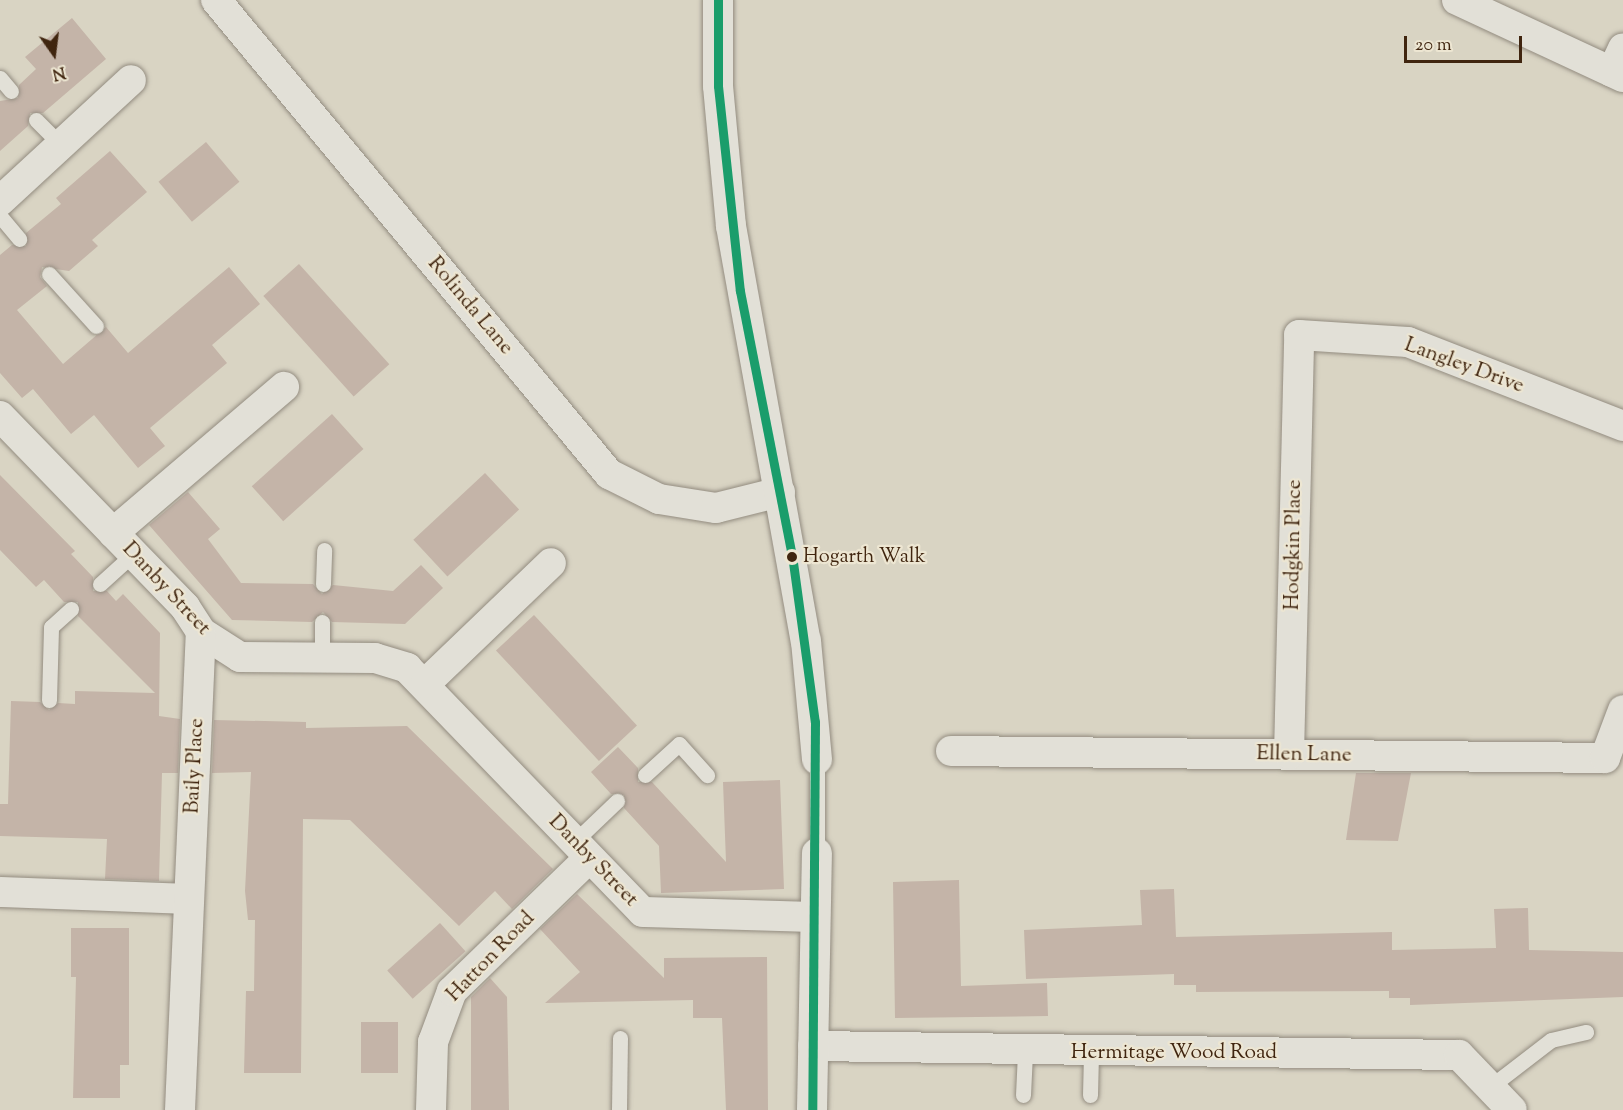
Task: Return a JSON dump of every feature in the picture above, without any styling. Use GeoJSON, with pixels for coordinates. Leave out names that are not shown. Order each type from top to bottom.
{"type":"FeatureCollection","features":[{"type":"Feature","properties":{"kind":"street","name":"Rolinda Lane"},"geometry":{"type":"LineString","coordinates":[[216,0],[609,474],[659,499],[716,508],[780,492]]}},
{"type":"Feature","properties":{"kind":"street"},"geometry":{"type":"LineString","coordinates":[[718,0],[718,87],[732,237],[806,641],[817,759]]}},
{"type":"Feature","properties":{"kind":"street"},"geometry":{"type":"LineString","coordinates":[[1457,0],[1619,66]]}},
{"type":"Feature","properties":{"kind":"street"},"geometry":{"type":"LineString","coordinates":[[0,201],[131,80]]}},
{"type":"Feature","properties":{"kind":"street","name":"Langley Drive"},"geometry":{"type":"LineString","coordinates":[[1299,335],[1408,342],[1623,426]]}},
{"type":"Feature","properties":{"kind":"street","name":"Hodgkin Place"},"geometry":{"type":"LineString","coordinates":[[1289,754],[1299,335]]}},
{"type":"Feature","properties":{"kind":"street","name":"Danby Street"},"geometry":{"type":"LineString","coordinates":[[123,543],[284,387]]}},
{"type":"Feature","properties":{"kind":"street","name":"Danby Street"},"geometry":{"type":"LineString","coordinates":[[0,416],[123,543],[201,632],[240,657],[392,661],[426,683],[580,851],[643,912],[815,917]]}},
{"type":"Feature","properties":{"kind":"street"},"geometry":{"type":"LineString","coordinates":[[426,683],[551,563]]}},
{"type":"Feature","properties":{"kind":"street","name":"Baily Place"},"geometry":{"type":"LineString","coordinates":[[180,1110],[201,632]]}},
{"type":"Feature","properties":{"kind":"street","name":"Ellen Lane"},"geometry":{"type":"LineString","coordinates":[[951,751],[1605,758],[1623,710]]}},
{"type":"Feature","properties":{"kind":"street","name":"Hatton Road"},"geometry":{"type":"LineString","coordinates":[[431,1110],[433,1042],[452,991],[580,851]]}},
{"type":"Feature","properties":{"kind":"street"},"geometry":{"type":"LineString","coordinates":[[812,1110],[817,853]]}},
{"type":"Feature","properties":{"kind":"street"},"geometry":{"type":"LineString","coordinates":[[0,892],[188,899]]}},
{"type":"Feature","properties":{"kind":"street","name":"Hermitage Wood Road"},"geometry":{"type":"LineString","coordinates":[[813,1046],[1091,1053],[1459,1054],[1512,1110]]}},
{"type":"Feature","properties":{"kind":"lane"},"geometry":{"type":"LineString","coordinates":[[0,78],[11,91]]}},
{"type":"Feature","properties":{"kind":"lane"},"geometry":{"type":"LineString","coordinates":[[36,120],[60,144]]}},
{"type":"Feature","properties":{"kind":"lane"},"geometry":{"type":"LineString","coordinates":[[0,216],[19,239]]}},
{"type":"Feature","properties":{"kind":"lane"},"geometry":{"type":"LineString","coordinates":[[49,274],[96,326]]}},
{"type":"Feature","properties":{"kind":"lane"},"geometry":{"type":"LineString","coordinates":[[100,584],[123,543]]}},
{"type":"Feature","properties":{"kind":"lane"},"geometry":{"type":"LineString","coordinates":[[323,584],[324,550]]}},
{"type":"Feature","properties":{"kind":"lane"},"geometry":{"type":"LineString","coordinates":[[49,700],[51,627],[71,609]]}},
{"type":"Feature","properties":{"kind":"lane"},"geometry":{"type":"LineString","coordinates":[[322,622],[322,660]]}},
{"type":"Feature","properties":{"kind":"lane"},"geometry":{"type":"LineString","coordinates":[[645,775],[679,744],[707,775]]}},
{"type":"Feature","properties":{"kind":"lane"},"geometry":{"type":"LineString","coordinates":[[817,759],[817,853]]}},
{"type":"Feature","properties":{"kind":"lane"},"geometry":{"type":"LineString","coordinates":[[580,851],[617,801]]}},
{"type":"Feature","properties":{"kind":"lane"},"geometry":{"type":"LineString","coordinates":[[1490,1087],[1551,1040],[1586,1032]]}},
{"type":"Feature","properties":{"kind":"lane"},"geometry":{"type":"LineString","coordinates":[[620,1038],[620,1110]]}},
{"type":"Feature","properties":{"kind":"lane"},"geometry":{"type":"LineString","coordinates":[[1023,1095],[1025,1052]]}},
{"type":"Feature","properties":{"kind":"lane"},"geometry":{"type":"LineString","coordinates":[[1090,1095],[1091,1053]]}},
{"type":"Feature","properties":{"kind":"building"},"geometry":{"type":"Polygon","coordinates":[[[72,18],[106,59],[43,113],[30,113],[28,126],[0,151],[0,101],[18,98],[19,85],[36,69],[25,57],[72,18]]]}},
{"type":"Feature","properties":{"kind":"building"},"geometry":{"type":"Polygon","coordinates":[[[206,142],[239,182],[192,222],[159,182],[206,142]]]}},
{"type":"Feature","properties":{"kind":"building"},"geometry":{"type":"Polygon","coordinates":[[[110,151],[147,192],[92,240],[98,246],[69,271],[42,267],[40,277],[47,286],[17,310],[63,364],[106,327],[128,353],[229,267],[260,304],[212,345],[227,363],[150,428],[165,446],[138,468],[94,415],[71,434],[33,389],[22,398],[0,373],[0,255],[12,245],[26,246],[26,233],[61,204],[56,198],[110,151]]]}},
{"type":"Feature","properties":{"kind":"building"},"geometry":{"type":"Polygon","coordinates":[[[299,264],[389,364],[354,396],[263,296],[299,264]]]}},
{"type":"Feature","properties":{"kind":"building"},"geometry":{"type":"Polygon","coordinates":[[[332,414],[363,449],[283,521],[252,486],[332,414]]]}},
{"type":"Feature","properties":{"kind":"building"},"geometry":{"type":"Polygon","coordinates":[[[485,473],[519,510],[447,576],[413,540],[485,473]]]}},
{"type":"Feature","properties":{"kind":"building"},"geometry":{"type":"Polygon","coordinates":[[[0,475],[75,551],[71,554],[93,577],[93,591],[107,591],[116,601],[123,594],[160,633],[159,716],[180,719],[178,773],[162,773],[159,881],[105,879],[107,839],[0,836],[0,804],[8,804],[11,701],[40,702],[49,710],[58,703],[75,704],[75,691],[155,693],[78,616],[78,602],[64,602],[44,580],[36,587],[0,550],[0,475]]]}},
{"type":"Feature","properties":{"kind":"building"},"geometry":{"type":"Polygon","coordinates":[[[188,492],[220,529],[208,539],[241,583],[313,584],[322,594],[333,585],[393,591],[421,565],[443,588],[405,624],[332,622],[323,612],[312,622],[232,620],[149,525],[188,492]]]}},
{"type":"Feature","properties":{"kind":"building"},"geometry":{"type":"Polygon","coordinates":[[[534,615],[637,725],[599,761],[496,650],[534,615]]]}},
{"type":"Feature","properties":{"kind":"building"},"geometry":{"type":"Polygon","coordinates":[[[214,720],[306,722],[306,728],[407,726],[553,869],[512,909],[495,891],[459,926],[350,820],[303,819],[301,1073],[244,1073],[246,991],[254,991],[255,920],[248,920],[245,891],[251,772],[212,773],[214,720]]]}},
{"type":"Feature","properties":{"kind":"building"},"geometry":{"type":"Polygon","coordinates":[[[618,747],[638,768],[638,782],[652,782],[726,862],[723,782],[780,780],[784,889],[661,893],[659,846],[624,808],[624,795],[611,794],[591,772],[618,747]]]}},
{"type":"Feature","properties":{"kind":"building"},"geometry":{"type":"Polygon","coordinates":[[[1356,773],[1411,773],[1398,841],[1346,840],[1356,773]]]}},
{"type":"Feature","properties":{"kind":"building"},"geometry":{"type":"Polygon","coordinates":[[[959,880],[961,986],[1047,983],[1048,1016],[895,1018],[893,882],[959,880]]]}},
{"type":"Feature","properties":{"kind":"building"},"geometry":{"type":"Polygon","coordinates":[[[1174,889],[1176,937],[1392,932],[1392,950],[1496,948],[1494,909],[1528,908],[1529,950],[1623,952],[1623,997],[1410,1005],[1410,998],[1389,998],[1389,991],[1196,992],[1196,985],[1174,985],[1174,974],[1026,979],[1024,930],[1142,925],[1140,890],[1174,889]]]}},
{"type":"Feature","properties":{"kind":"building"},"geometry":{"type":"Polygon","coordinates":[[[577,894],[664,978],[664,958],[767,957],[768,1110],[726,1110],[722,1018],[693,1018],[693,1000],[545,1003],[580,972],[540,929],[577,894]]]}},
{"type":"Feature","properties":{"kind":"building"},"geometry":{"type":"Polygon","coordinates":[[[440,923],[465,951],[413,999],[387,971],[440,923]]]}},
{"type":"Feature","properties":{"kind":"building"},"geometry":{"type":"Polygon","coordinates":[[[71,928],[129,928],[129,1065],[120,1065],[120,1098],[73,1098],[76,977],[71,977],[71,928]]]}},
{"type":"Feature","properties":{"kind":"building"},"geometry":{"type":"Polygon","coordinates":[[[490,978],[507,997],[509,1110],[471,1110],[471,997],[490,978]]]}},
{"type":"Feature","properties":{"kind":"building"},"geometry":{"type":"Polygon","coordinates":[[[361,1022],[398,1022],[398,1073],[361,1073],[361,1022]]]}},
{"type":"Feature","properties":{"kind":"transit line"},"geometry":{"type":"LineString","coordinates":[[718,0],[718,86],[740,291],[792,555],[815,722],[812,1110]]}},
{"type":"Feature","properties":{"kind":"place","name":"Hogarth Walk"},"geometry":{"type":"Point","coordinates":[792,557]}}]}
